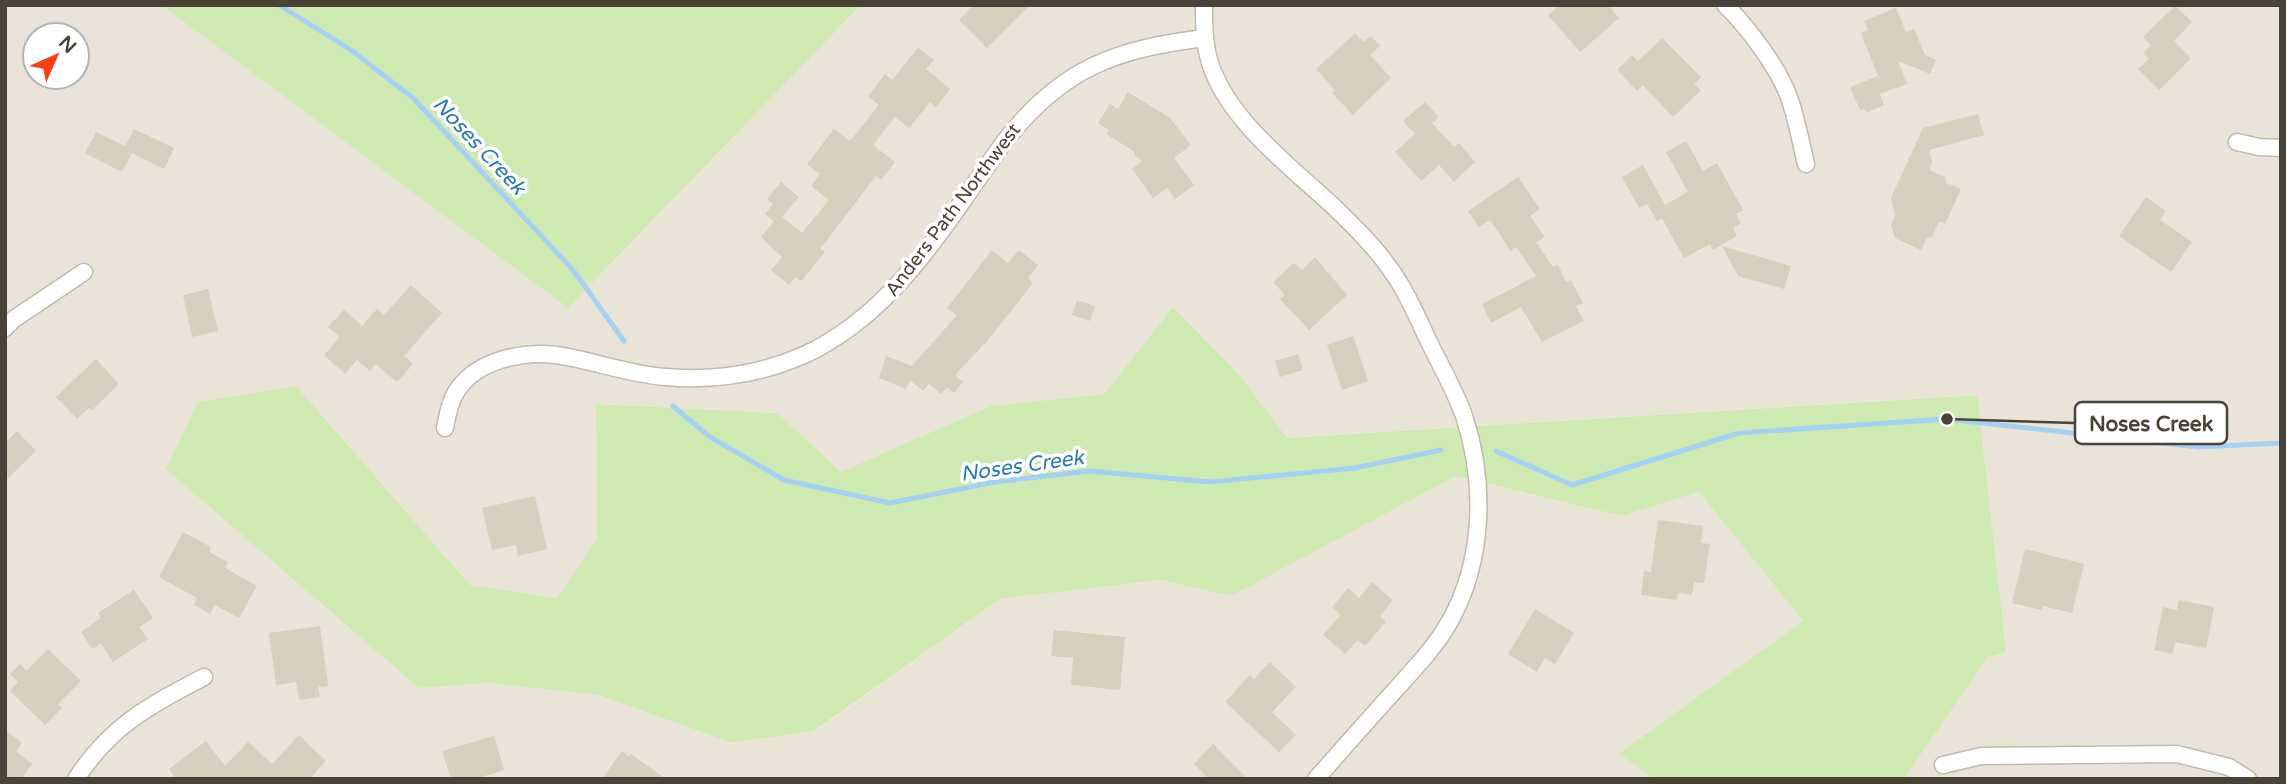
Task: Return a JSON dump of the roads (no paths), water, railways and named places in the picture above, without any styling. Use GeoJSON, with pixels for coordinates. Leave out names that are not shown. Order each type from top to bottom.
{"type":"FeatureCollection","features":[{"type":"Feature","properties":{"kind":"street"},"geometry":{"type":"LineString","coordinates":[[1205,5],[1207,53],[1215,76],[1235,109],[1258,136],[1365,237],[1394,274],[1458,402],[1473,449],[1478,503],[1476,543],[1468,581],[1455,611],[1430,649],[1316,779]]}},
{"type":"Feature","properties":{"kind":"street"},"geometry":{"type":"LineString","coordinates":[[1725,5],[1760,47],[1784,88],[1794,113],[1806,164]]}},
{"type":"Feature","properties":{"kind":"street","name":"Anders Path Northwest"},"geometry":{"type":"LineString","coordinates":[[445,428],[448,410],[462,384],[488,366],[520,356],[554,355],[662,377],[704,378],[732,377],[752,372],[815,350],[863,319],[902,282],[1005,141],[1047,96],[1082,71],[1128,51],[1205,38]]}},
{"type":"Feature","properties":{"kind":"street"},"geometry":{"type":"LineString","coordinates":[[2237,142],[2281,148]]}},
{"type":"Feature","properties":{"kind":"street"},"geometry":{"type":"LineString","coordinates":[[5,328],[14,319],[84,272]]}},
{"type":"Feature","properties":{"kind":"street"},"geometry":{"type":"LineString","coordinates":[[76,779],[101,745],[128,719],[204,677]]}},
{"type":"Feature","properties":{"kind":"street"},"geometry":{"type":"LineString","coordinates":[[1943,765],[1981,756],[2177,754],[2229,767],[2248,779]]}},
{"type":"Feature","properties":{"kind":"waterway","name":"Noses Creek"},"geometry":{"type":"LineString","coordinates":[[279,5],[351,50],[413,98],[573,270],[624,341]]}},
{"type":"Feature","properties":{"kind":"waterway","name":"Noses Creek"},"geometry":{"type":"LineString","coordinates":[[673,406],[710,437],[784,480],[890,503],[995,482],[1090,471],[1210,482],[1355,468],[1441,450]]}},
{"type":"Feature","properties":{"kind":"waterway","name":"Noses Creek"},"geometry":{"type":"LineString","coordinates":[[1496,451],[1572,485],[1739,433],[1947,419],[2198,447],[2281,443]]}},
{"type":"Feature","properties":{"kind":"place","name":"Noses Creek"},"geometry":{"type":"Point","coordinates":[1947,419]}}]}
